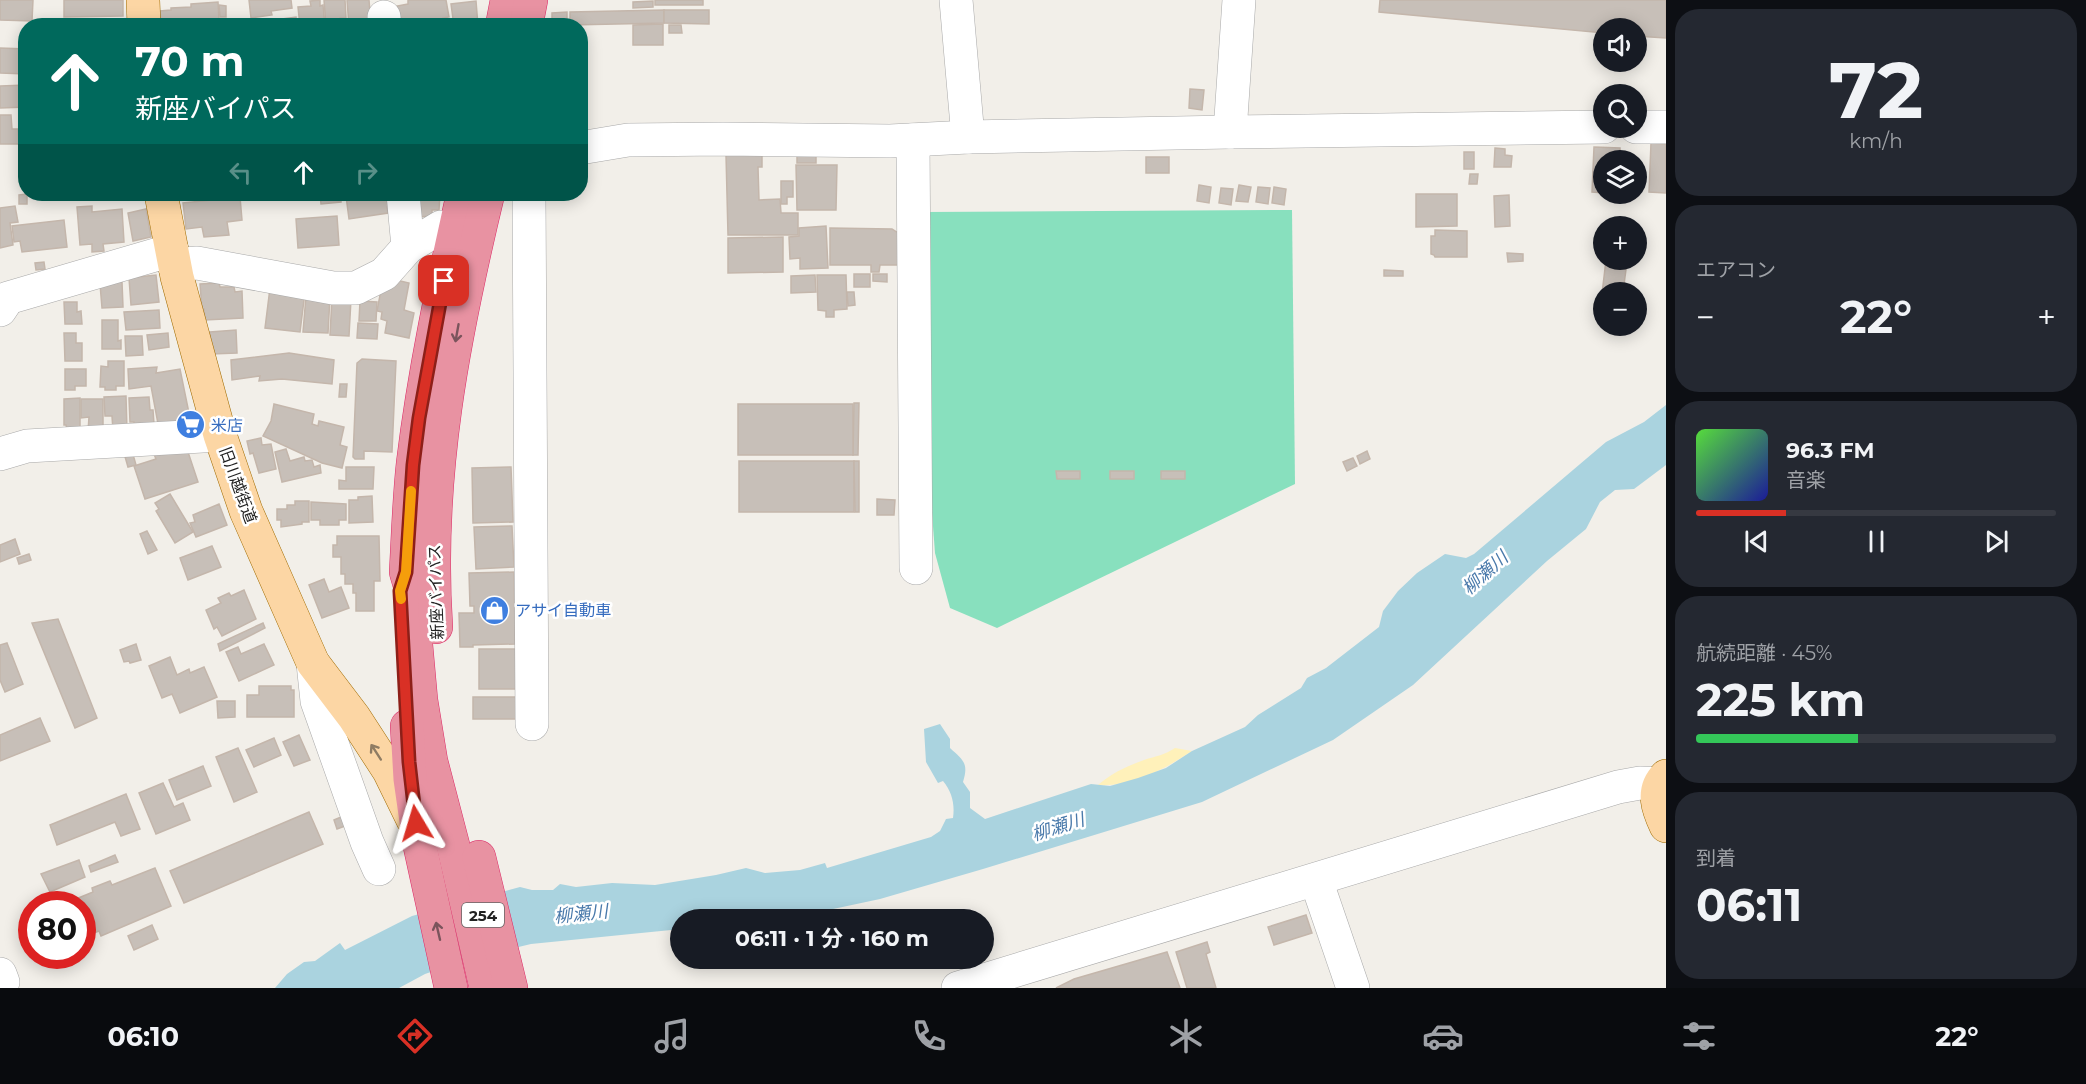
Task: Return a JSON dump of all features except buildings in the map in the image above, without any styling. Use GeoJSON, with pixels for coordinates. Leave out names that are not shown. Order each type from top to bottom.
{"type":"FeatureCollection","features":[{"type":"Feature","properties":{"kind":"highway"},"geometry":{"type":"LineString","coordinates":[[504,18],[507,0]]}},
{"type":"Feature","properties":{"kind":"highway"},"geometry":{"type":"LineString","coordinates":[[528,18],[531,0]]}},
{"type":"Feature","properties":{"kind":"highway","name":"新座バイパス"},"geometry":{"type":"LineString","coordinates":[[462,201],[439,303],[419,418],[413,465],[406,572],[411,589],[421,700],[431,761],[465,840],[500,988]]}},
{"type":"Feature","properties":{"kind":"highway","name":"新座バイパス"},"geometry":{"type":"LineString","coordinates":[[486,201],[463,303],[447,398],[436,480],[433,549],[437,643],[446,729],[465,840],[486,988]]}},
{"type":"Feature","properties":{"kind":"highway","name":"254"},"geometry":{"type":"LineString","coordinates":[[406,572],[400,591],[410,779],[421,851]]}},
{"type":"Feature","properties":{"kind":"highway"},"geometry":{"type":"LineString","coordinates":[[465,840],[511,988]]}},
{"type":"Feature","properties":{"kind":"highway"},"geometry":{"type":"LineString","coordinates":[[421,851],[451,988]]}},
{"type":"Feature","properties":{"kind":"main road"},"geometry":{"type":"LineString","coordinates":[[143,0],[144,18]]}},
{"type":"Feature","properties":{"kind":"main road","name":"旧川越街道"},"geometry":{"type":"LineString","coordinates":[[162,201],[173,258],[220,435],[246,511],[313,663],[354,717],[389,771],[407,806],[421,851]]}},
{"type":"Feature","properties":{"kind":"main road"},"geometry":{"type":"LineString","coordinates":[[1663,780],[1657,797],[1666,826]]}},
{"type":"Feature","properties":{"kind":"street"},"geometry":{"type":"LineString","coordinates":[[956,0],[968,137]]}},
{"type":"Feature","properties":{"kind":"street"},"geometry":{"type":"LineString","coordinates":[[1230,132],[1239,0]]}},
{"type":"Feature","properties":{"kind":"street"},"geometry":{"type":"LineString","coordinates":[[1647,127],[1666,127]]}},
{"type":"Feature","properties":{"kind":"street"},"geometry":{"type":"LineString","coordinates":[[588,147],[640,140],[913,140],[1230,132],[1593,128]]}},
{"type":"Feature","properties":{"kind":"street"},"geometry":{"type":"LineString","coordinates":[[913,140],[916,568]]}},
{"type":"Feature","properties":{"kind":"street"},"geometry":{"type":"LineString","coordinates":[[403,201],[408,247]]}},
{"type":"Feature","properties":{"kind":"street"},"geometry":{"type":"LineString","coordinates":[[529,201],[532,724]]}},
{"type":"Feature","properties":{"kind":"street"},"geometry":{"type":"LineString","coordinates":[[3,300],[173,258],[333,288],[356,288],[384,274],[408,247],[441,227]]}},
{"type":"Feature","properties":{"kind":"street"},"geometry":{"type":"LineString","coordinates":[[0,454],[27,446],[220,435]]}},
{"type":"Feature","properties":{"kind":"street"},"geometry":{"type":"LineString","coordinates":[[313,663],[317,701],[367,842],[379,869]]}},
{"type":"Feature","properties":{"kind":"street"},"geometry":{"type":"LineString","coordinates":[[958,988],[1618,787],[1663,780]]}},
{"type":"Feature","properties":{"kind":"street"},"geometry":{"type":"LineString","coordinates":[[1316,880],[1353,988]]}},
{"type":"Feature","properties":{"kind":"sand"},"geometry":{"type":"Polygon","coordinates":[[[1175,748],[1192,751],[1147,776],[1123,783],[1098,785],[1126,767],[1175,748]]]}},
{"type":"Feature","properties":{"kind":"green space"},"geometry":{"type":"Polygon","coordinates":[[[1292,210],[1295,484],[997,628],[950,608],[935,553],[928,460],[926,212],[1292,210]]]}},
{"type":"Feature","properties":{"kind":"water","name":"柳瀬川"},"geometry":{"type":"Polygon","coordinates":[[[1666,405],[1666,465],[1634,489],[1615,490],[1600,502],[1586,529],[1547,561],[1413,685],[1333,740],[1202,802],[880,899],[833,909],[670,909],[670,930],[531,944],[469,959],[425,974],[399,988],[275,988],[287,974],[304,962],[315,961],[340,943],[345,950],[412,916],[520,887],[532,890],[553,890],[560,884],[576,887],[612,883],[655,885],[746,868],[765,873],[800,870],[825,863],[827,868],[931,837],[940,831],[946,819],[953,818],[954,813],[949,789],[943,781],[938,783],[926,762],[924,729],[940,724],[950,739],[950,748],[964,762],[963,782],[970,792],[970,808],[985,819],[1091,784],[1110,786],[1166,768],[1192,751],[1245,727],[1258,715],[1301,688],[1307,678],[1326,668],[1379,627],[1383,611],[1398,591],[1417,573],[1445,554],[1466,558],[1474,554],[1606,442],[1644,422],[1666,405]]]}},
{"type":"Feature","properties":{"kind":"slow traffic"},"geometry":{"type":"LineString","coordinates":[[401,599],[400,591],[406,572],[411,491]]}},
{"type":"Feature","properties":{"kind":"place","name":"米店"},"geometry":{"type":"Point","coordinates":[190,425]}},
{"type":"Feature","properties":{"kind":"place","name":"アサイ自動車"},"geometry":{"type":"Point","coordinates":[494,610]}},
{"type":"Feature","properties":{"kind":"route"},"geometry":{"type":"LineString","coordinates":[[416,823],[410,779],[400,591],[406,572],[413,465],[419,418],[444,281]]}}]}
